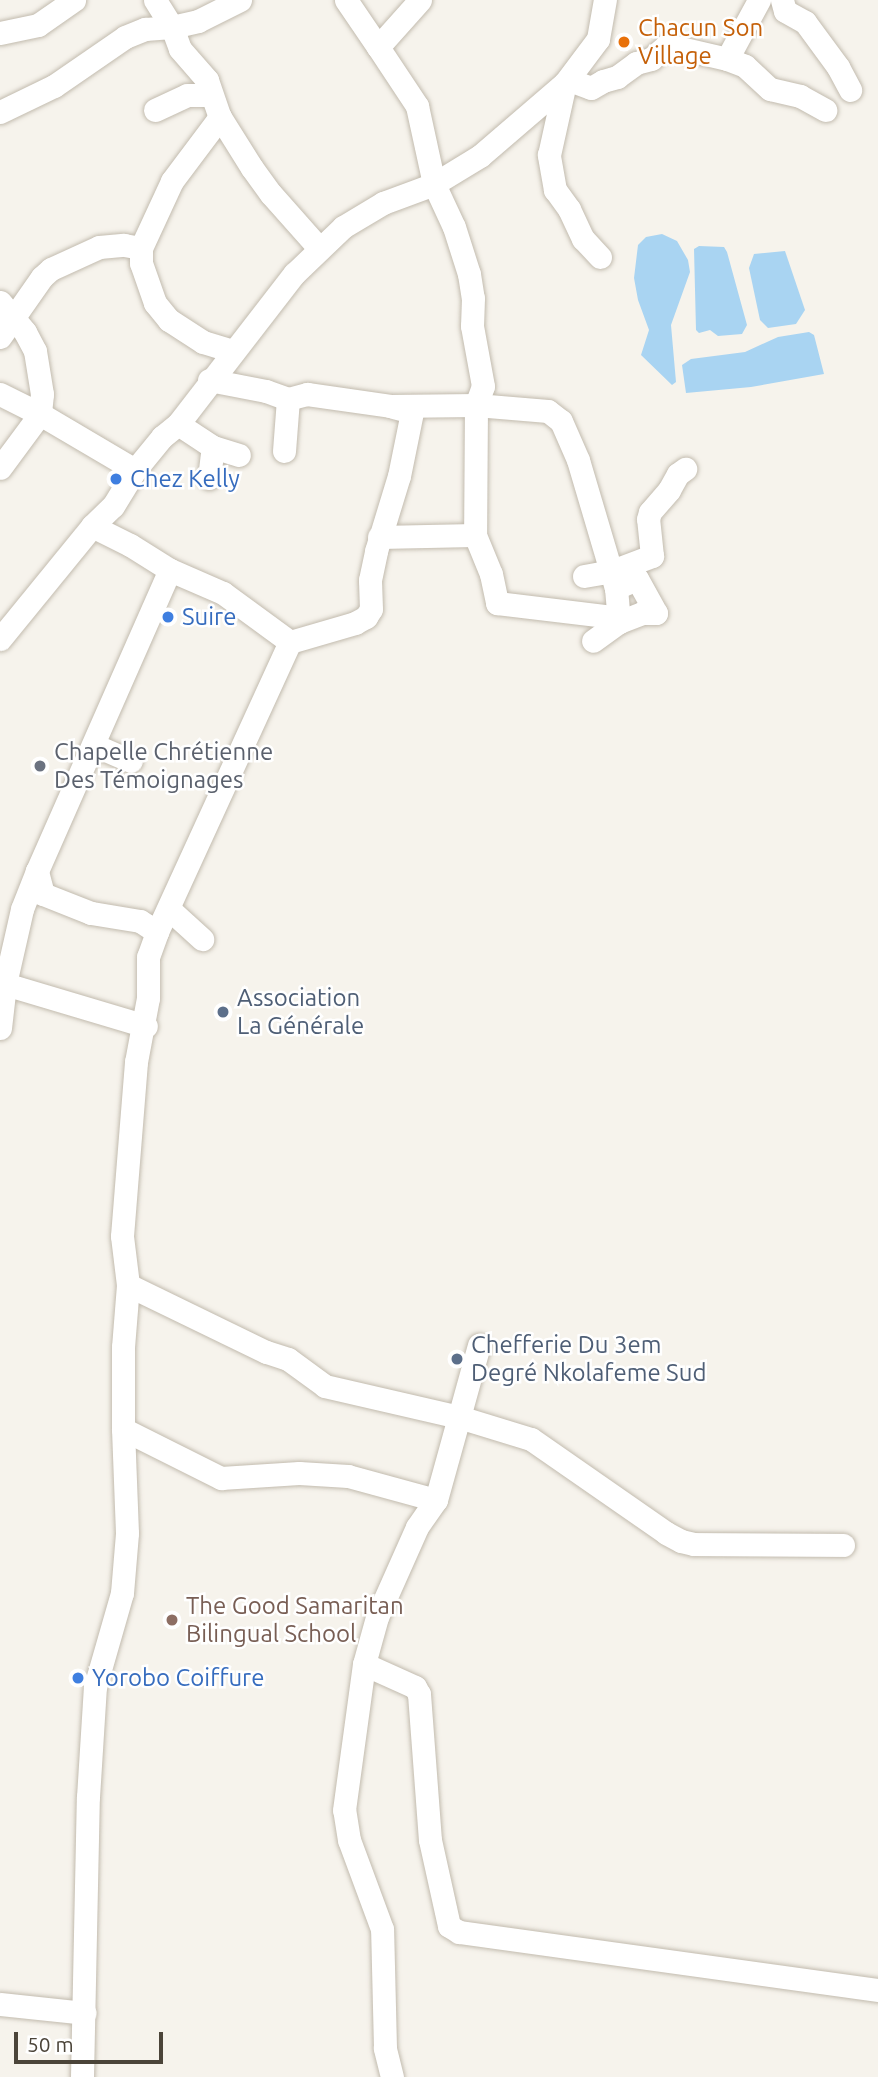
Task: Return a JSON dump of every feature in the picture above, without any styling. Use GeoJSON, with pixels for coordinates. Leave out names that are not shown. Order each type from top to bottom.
{"type":"FeatureCollection","features":[{"type":"Feature","properties":{"kind":"street"},"geometry":{"type":"LineString","coordinates":[[0,33],[38,25],[74,0]]}},
{"type":"Feature","properties":{"kind":"street"},"geometry":{"type":"LineString","coordinates":[[155,0],[172,27],[180,49],[207,80],[220,117],[271,194],[319,248]]}},
{"type":"Feature","properties":{"kind":"street"},"geometry":{"type":"LineString","coordinates":[[0,112],[54,86],[125,37],[145,29],[198,21],[240,0]]}},
{"type":"Feature","properties":{"kind":"street"},"geometry":{"type":"LineString","coordinates":[[345,0],[417,106],[434,184],[454,227],[469,274],[473,298],[472,326],[483,373],[483,386],[476,405],[475,534],[491,574],[497,603],[612,617],[619,622]]}},
{"type":"Feature","properties":{"kind":"street"},"geometry":{"type":"LineString","coordinates":[[378,47],[420,0]]}},
{"type":"Feature","properties":{"kind":"street"},"geometry":{"type":"LineString","coordinates":[[0,639],[92,526],[113,506],[135,470],[162,437],[178,424],[209,380],[294,274],[343,227],[383,203],[434,184],[480,156],[565,83],[598,39],[605,0]]}},
{"type":"Feature","properties":{"kind":"street"},"geometry":{"type":"LineString","coordinates":[[727,60],[759,0]]}},
{"type":"Feature","properties":{"kind":"street"},"geometry":{"type":"LineString","coordinates":[[782,0],[785,11],[805,22],[838,67],[850,90]]}},
{"type":"Feature","properties":{"kind":"street"},"geometry":{"type":"LineString","coordinates":[[565,83],[572,81],[591,89],[603,80],[617,77],[636,63],[651,59],[667,46],[745,66],[770,89],[800,96],[825,110]]}},
{"type":"Feature","properties":{"kind":"street"},"geometry":{"type":"LineString","coordinates":[[187,95],[194,66]]}},
{"type":"Feature","properties":{"kind":"street"},"geometry":{"type":"LineString","coordinates":[[565,83],[549,155],[555,190],[569,209],[583,239],[600,257]]}},
{"type":"Feature","properties":{"kind":"street"},"geometry":{"type":"LineString","coordinates":[[155,110],[187,95],[211,95]]}},
{"type":"Feature","properties":{"kind":"street"},"geometry":{"type":"LineString","coordinates":[[220,117],[172,181],[141,248],[141,263],[149,289],[169,320],[203,342],[233,351]]}},
{"type":"Feature","properties":{"kind":"street"},"geometry":{"type":"LineString","coordinates":[[0,337],[7,310],[51,269],[99,247],[124,245],[141,248]]}},
{"type":"Feature","properties":{"kind":"street"},"geometry":{"type":"LineString","coordinates":[[0,468],[40,414],[42,394],[35,351],[7,310]]}},
{"type":"Feature","properties":{"kind":"street"},"geometry":{"type":"LineString","coordinates":[[209,380],[266,391],[288,399],[307,394],[390,406],[412,412],[399,475],[379,537],[370,580],[371,609],[366,617],[355,624],[290,642]]}},
{"type":"Feature","properties":{"kind":"street"},"geometry":{"type":"LineString","coordinates":[[0,394],[40,414],[135,470]]}},
{"type":"Feature","properties":{"kind":"street"},"geometry":{"type":"LineString","coordinates":[[284,451],[288,399]]}},
{"type":"Feature","properties":{"kind":"street"},"geometry":{"type":"LineString","coordinates":[[390,406],[476,405],[548,411],[561,421],[578,460],[614,580],[619,622]]}},
{"type":"Feature","properties":{"kind":"street"},"geometry":{"type":"LineString","coordinates":[[178,424],[213,447],[239,455]]}},
{"type":"Feature","properties":{"kind":"street"},"geometry":{"type":"LineString","coordinates":[[209,478],[213,447]]}},
{"type":"Feature","properties":{"kind":"street"},"geometry":{"type":"LineString","coordinates":[[614,580],[652,556],[648,519],[650,512],[669,490],[678,474],[685,469]]}},
{"type":"Feature","properties":{"kind":"street"},"geometry":{"type":"LineString","coordinates":[[92,526],[130,545],[170,570],[223,593],[290,642]]}},
{"type":"Feature","properties":{"kind":"street"},"geometry":{"type":"LineString","coordinates":[[379,537],[475,534]]}},
{"type":"Feature","properties":{"kind":"street"},"geometry":{"type":"LineString","coordinates":[[0,1028],[5,969],[22,909],[170,570]]}},
{"type":"Feature","properties":{"kind":"street"},"geometry":{"type":"LineString","coordinates":[[584,576],[614,580],[637,579],[656,613],[642,613],[619,622],[593,641]]}},
{"type":"Feature","properties":{"kind":"street"},"geometry":{"type":"LineString","coordinates":[[82,2077],[88,1797],[95,1686],[122,1593],[127,1533],[122,1347],[128,1285],[122,1236],[136,1062],[146,1026],[147,971],[157,932],[290,642]]}},
{"type":"Feature","properties":{"kind":"street"},"geometry":{"type":"LineString","coordinates":[[94,745],[131,761]]}},
{"type":"Feature","properties":{"kind":"street"},"geometry":{"type":"LineString","coordinates":[[37,871],[43,894],[90,913],[140,921],[157,932]]}},
{"type":"Feature","properties":{"kind":"street"},"geometry":{"type":"LineString","coordinates":[[169,909],[202,939]]}},
{"type":"Feature","properties":{"kind":"street"},"geometry":{"type":"LineString","coordinates":[[5,969],[146,1026]]}},
{"type":"Feature","properties":{"kind":"street"},"geometry":{"type":"LineString","coordinates":[[128,1285],[266,1352],[288,1359],[325,1385],[458,1417],[531,1439],[666,1534],[681,1541],[694,1544],[843,1545]]}},
{"type":"Feature","properties":{"kind":"street"},"geometry":{"type":"LineString","coordinates":[[392,2077],[385,2048],[382,1929],[349,1840],[344,1810],[364,1664],[377,1617],[399,1562],[417,1527],[436,1500],[479,1345]]}},
{"type":"Feature","properties":{"kind":"street"},"geometry":{"type":"LineString","coordinates":[[123,1429],[221,1479],[299,1473],[348,1476],[436,1500]]}},
{"type":"Feature","properties":{"kind":"street"},"geometry":{"type":"LineString","coordinates":[[364,1664],[415,1686],[419,1694],[430,1840],[449,1926],[459,1932],[878,1990]]}},
{"type":"Feature","properties":{"kind":"street"},"geometry":{"type":"LineString","coordinates":[[0,2004],[85,2013]]}},
{"type":"Feature","properties":{"kind":"water"},"geometry":{"type":"Polygon","coordinates":[[[662,234],[677,241],[688,260],[690,272],[671,325],[676,382],[672,385],[641,355],[649,330],[638,300],[634,278],[638,245],[646,237],[662,234]]]}},
{"type":"Feature","properties":{"kind":"water"},"geometry":{"type":"Polygon","coordinates":[[[699,246],[724,247],[727,252],[747,325],[742,334],[718,336],[710,330],[699,333],[696,330],[694,249],[699,246]]]}},
{"type":"Feature","properties":{"kind":"water"},"geometry":{"type":"Polygon","coordinates":[[[785,251],[805,310],[796,324],[768,328],[760,320],[749,268],[754,254],[785,251]]]}},
{"type":"Feature","properties":{"kind":"water"},"geometry":{"type":"Polygon","coordinates":[[[809,332],[814,335],[824,374],[751,387],[686,393],[682,365],[691,359],[745,352],[778,337],[809,332]]]}},
{"type":"Feature","properties":{"kind":"place","name":"Chacun Son Village"},"geometry":{"type":"Point","coordinates":[624,42]}},
{"type":"Feature","properties":{"kind":"place","name":"Chez Kelly"},"geometry":{"type":"Point","coordinates":[116,479]}},
{"type":"Feature","properties":{"kind":"place","name":"Suire"},"geometry":{"type":"Point","coordinates":[168,617]}},
{"type":"Feature","properties":{"kind":"place","name":"Chapelle Chrétienne Des Témoignages"},"geometry":{"type":"Point","coordinates":[40,766]}},
{"type":"Feature","properties":{"kind":"place","name":"Association La Générale"},"geometry":{"type":"Point","coordinates":[223,1012]}},
{"type":"Feature","properties":{"kind":"place","name":"Chefferie Du 3em Degré Nkolafeme Sud"},"geometry":{"type":"Point","coordinates":[457,1359]}},
{"type":"Feature","properties":{"kind":"place","name":"The Good Samaritan Bilingual School"},"geometry":{"type":"Point","coordinates":[172,1620]}},
{"type":"Feature","properties":{"kind":"place","name":"Yorobo Coiffure"},"geometry":{"type":"Point","coordinates":[78,1678]}}]}
